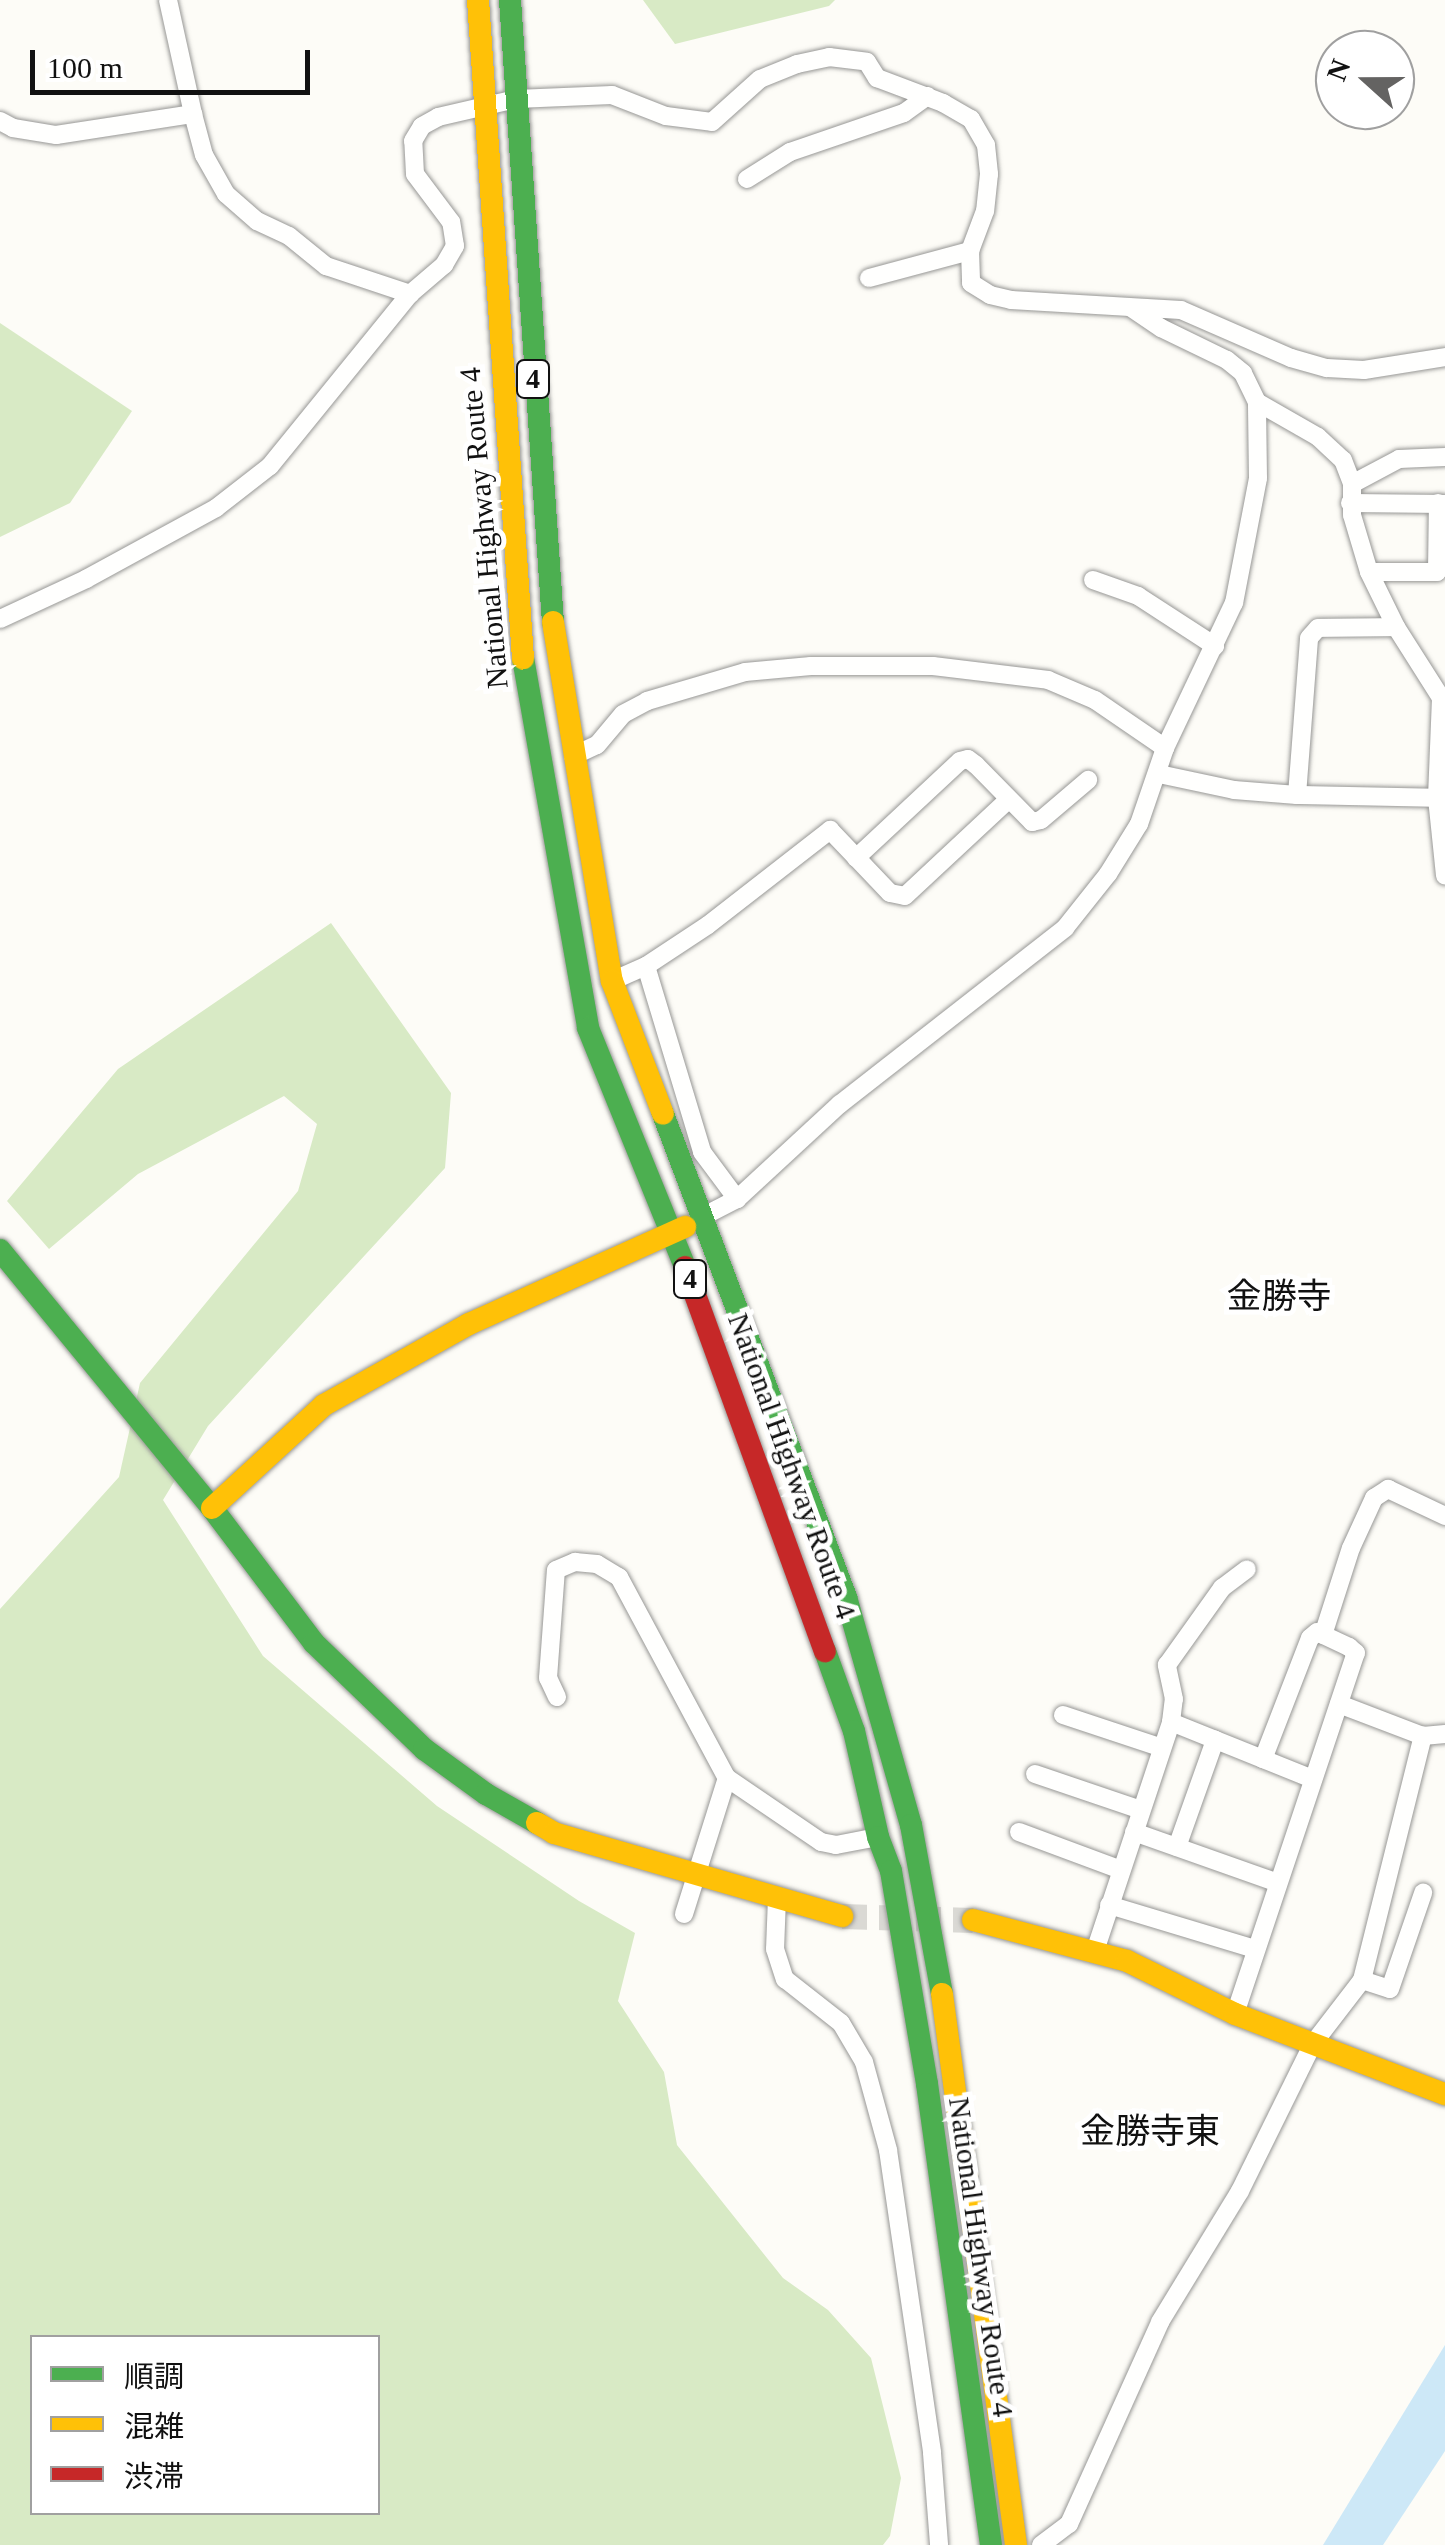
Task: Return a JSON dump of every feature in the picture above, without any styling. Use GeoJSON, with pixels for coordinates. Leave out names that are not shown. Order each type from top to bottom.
{"type":"FeatureCollection","features":[{"type":"Feature","properties":{"kind":"main road","name":"National Highway Route 4"},"geometry":{"type":"LineString","coordinates":[[478,0],[517,626],[588,1028],[672,1234],[811,1602],[854,1731],[878,1837],[891,1871],[945,2198],[991,2545]]}},
{"type":"Feature","properties":{"kind":"main road","name":"National Highway Route 4"},"geometry":{"type":"LineString","coordinates":[[510,0],[548,584],[612,980],[846,1597],[911,1825],[948,2025],[1016,2545]]}},
{"type":"Feature","properties":{"kind":"main road"},"geometry":{"type":"LineString","coordinates":[[212,1508],[324,1405],[469,1324],[700,1218]]}},
{"type":"Feature","properties":{"kind":"main road"},"geometry":{"type":"LineString","coordinates":[[0,1250],[212,1508],[314,1643],[424,1749],[486,1794],[554,1833],[842,1916]]}},
{"type":"Feature","properties":{"kind":"main road"},"geometry":{"type":"LineString","coordinates":[[973,1920],[1127,1961],[1235,2014],[1445,2094]]}},
{"type":"Feature","properties":{"kind":"street"},"geometry":{"type":"LineString","coordinates":[[168,0],[204,155],[226,194],[257,221],[289,236],[326,266],[410,294]]}},
{"type":"Feature","properties":{"kind":"street"},"geometry":{"type":"LineString","coordinates":[[0,619],[86,580],[246,488],[270,466],[410,294],[444,265],[455,246],[452,222],[414,174],[413,141],[422,126],[438,117],[516,99],[612,96],[666,116],[712,122],[760,79],[796,64],[828,57],[867,62],[877,78],[927,96],[971,119],[986,146],[989,174],[985,210],[970,251],[971,283],[990,295],[1011,300],[1181,310],[1278,353],[1326,368],[1364,370],[1445,357]]}},
{"type":"Feature","properties":{"kind":"street"},"geometry":{"type":"LineString","coordinates":[[748,180],[790,152],[904,113],[927,96]]}},
{"type":"Feature","properties":{"kind":"street"},"geometry":{"type":"LineString","coordinates":[[0,121],[13,128],[56,135],[193,114]]}},
{"type":"Feature","properties":{"kind":"street"},"geometry":{"type":"LineString","coordinates":[[870,278],[970,251]]}},
{"type":"Feature","properties":{"kind":"street"},"geometry":{"type":"LineString","coordinates":[[700,1218],[737,1199],[840,1104],[1065,928],[1108,874],[1140,824],[1165,748],[1234,604],[1258,478],[1257,402],[1243,373],[1227,360],[1161,328],[1126,305]]}},
{"type":"Feature","properties":{"kind":"street"},"geometry":{"type":"LineString","coordinates":[[1257,402],[1318,437],[1342,460],[1369,572],[1396,626],[1441,698],[1436,798],[1445,876]]}},
{"type":"Feature","properties":{"kind":"street"},"geometry":{"type":"LineString","coordinates":[[1351,493],[1399,459],[1445,457]]}},
{"type":"Feature","properties":{"kind":"street"},"geometry":{"type":"LineString","coordinates":[[1351,493],[1442,504],[1438,572],[1369,572]]}},
{"type":"Feature","properties":{"kind":"street"},"geometry":{"type":"LineString","coordinates":[[1093,580],[1138,596],[1216,646]]}},
{"type":"Feature","properties":{"kind":"street"},"geometry":{"type":"LineString","coordinates":[[1297,796],[1309,638],[1318,628],[1396,626]]}},
{"type":"Feature","properties":{"kind":"street"},"geometry":{"type":"LineString","coordinates":[[573,756],[598,745],[623,714],[647,701],[745,672],[829,666],[934,666],[1048,680],[1095,700],[1165,748]]}},
{"type":"Feature","properties":{"kind":"street"},"geometry":{"type":"LineString","coordinates":[[856,858],[960,761],[968,759],[976,765],[1032,822],[1088,780]]}},
{"type":"Feature","properties":{"kind":"street"},"geometry":{"type":"LineString","coordinates":[[1159,774],[1234,790],[1297,796],[1436,798]]}},
{"type":"Feature","properties":{"kind":"street"},"geometry":{"type":"LineString","coordinates":[[612,980],[646,966],[708,925],[830,830],[890,893],[905,896],[1008,800]]}},
{"type":"Feature","properties":{"kind":"street"},"geometry":{"type":"LineString","coordinates":[[646,966],[702,1152],[737,1199]]}},
{"type":"Feature","properties":{"kind":"street"},"geometry":{"type":"LineString","coordinates":[[1323,1635],[1351,1548],[1374,1498],[1388,1489],[1445,1516]]}},
{"type":"Feature","properties":{"kind":"street"},"geometry":{"type":"LineString","coordinates":[[556,1697],[548,1678],[556,1570],[575,1562],[596,1564],[619,1576],[728,1778],[822,1842],[836,1844],[878,1837]]}},
{"type":"Feature","properties":{"kind":"street"},"geometry":{"type":"LineString","coordinates":[[1095,1951],[1170,1722],[1174,1699],[1168,1665],[1222,1588],[1247,1569]]}},
{"type":"Feature","properties":{"kind":"street"},"geometry":{"type":"LineString","coordinates":[[1235,2014],[1356,1653],[1317,1632],[1310,1638],[1263,1759]]}},
{"type":"Feature","properties":{"kind":"street"},"geometry":{"type":"LineString","coordinates":[[1339,1704],[1423,1736],[1445,1734]]}},
{"type":"Feature","properties":{"kind":"street"},"geometry":{"type":"LineString","coordinates":[[1063,1715],[1162,1748]]}},
{"type":"Feature","properties":{"kind":"street"},"geometry":{"type":"LineString","coordinates":[[1170,1722],[1313,1779]]}},
{"type":"Feature","properties":{"kind":"street"},"geometry":{"type":"LineString","coordinates":[[1041,2545],[1069,2524],[1160,2322],[1240,2191],[1312,2045],[1362,1980],[1423,1736]]}},
{"type":"Feature","properties":{"kind":"street"},"geometry":{"type":"LineString","coordinates":[[1177,1847],[1215,1740]]}},
{"type":"Feature","properties":{"kind":"street"},"geometry":{"type":"LineString","coordinates":[[1035,1774],[1141,1810]]}},
{"type":"Feature","properties":{"kind":"street"},"geometry":{"type":"LineString","coordinates":[[684,1914],[728,1778]]}},
{"type":"Feature","properties":{"kind":"street"},"geometry":{"type":"LineString","coordinates":[[1019,1832],[1121,1870]]}},
{"type":"Feature","properties":{"kind":"street"},"geometry":{"type":"LineString","coordinates":[[1134,1832],[1278,1883]]}},
{"type":"Feature","properties":{"kind":"street"},"geometry":{"type":"LineString","coordinates":[[1362,1980],[1390,1988],[1423,1892]]}},
{"type":"Feature","properties":{"kind":"street"},"geometry":{"type":"LineString","coordinates":[[777,1898],[775,1949],[785,1979],[842,2023],[864,2062],[888,2150],[932,2454],[940,2545]]}},
{"type":"Feature","properties":{"kind":"street"},"geometry":{"type":"LineString","coordinates":[[1109,1905],[1255,1950]]}},
{"type":"Feature","properties":{"kind":"green space"},"geometry":{"type":"Polygon","coordinates":[[[643,0],[835,0],[829,6],[675,44],[643,0]]]}},
{"type":"Feature","properties":{"kind":"green space"},"geometry":{"type":"Polygon","coordinates":[[[0,323],[132,411],[70,503],[0,537],[0,323]]]}},
{"type":"Feature","properties":{"kind":"green space"},"geometry":{"type":"Polygon","coordinates":[[[331,923],[451,1093],[445,1168],[208,1426],[163,1500],[263,1656],[437,1806],[579,1901],[635,1933],[618,2001],[664,2072],[677,2145],[783,2278],[828,2310],[871,2358],[901,2478],[890,2536],[883,2545],[0,2545],[0,1609],[119,1477],[140,1383],[298,1191],[317,1124],[284,1096],[138,1174],[49,1249],[7,1201],[118,1069],[331,923]]]}},
{"type":"Feature","properties":{"kind":"water"},"geometry":{"type":"Polygon","coordinates":[[[1445,2345],[1445,2451],[1383,2545],[1323,2545],[1445,2345]]]}},
{"type":"Feature","properties":{"kind":"tunnel"},"geometry":{"type":"LineString","coordinates":[[842,1916],[973,1920]]}},
{"type":"Feature","properties":{"kind":"traffic: fast"},"geometry":{"type":"LineString","coordinates":[[510,0],[553,622]]}},
{"type":"Feature","properties":{"kind":"traffic: fast"},"geometry":{"type":"LineString","coordinates":[[523,658],[588,1028],[685,1267]]}},
{"type":"Feature","properties":{"kind":"traffic: fast"},"geometry":{"type":"LineString","coordinates":[[663,1114],[846,1597],[911,1825],[942,1994]]}},
{"type":"Feature","properties":{"kind":"traffic: fast"},"geometry":{"type":"LineString","coordinates":[[0,1250],[212,1508],[314,1643],[424,1749],[486,1794],[537,1823]]}},
{"type":"Feature","properties":{"kind":"traffic: fast"},"geometry":{"type":"LineString","coordinates":[[825,1651],[854,1731],[878,1837],[891,1871],[927,2084],[991,2545]]}},
{"type":"Feature","properties":{"kind":"traffic: slow"},"geometry":{"type":"LineString","coordinates":[[478,0],[523,658]]}},
{"type":"Feature","properties":{"kind":"traffic: slow"},"geometry":{"type":"LineString","coordinates":[[553,622],[612,981],[663,1114]]}},
{"type":"Feature","properties":{"kind":"traffic: slow"},"geometry":{"type":"LineString","coordinates":[[212,1508],[324,1405],[469,1324],[685,1227]]}},
{"type":"Feature","properties":{"kind":"traffic: slow"},"geometry":{"type":"LineString","coordinates":[[537,1823],[554,1833],[842,1916]]}},
{"type":"Feature","properties":{"kind":"traffic: slow"},"geometry":{"type":"LineString","coordinates":[[973,1920],[1127,1961],[1235,2014],[1445,2094]]}},
{"type":"Feature","properties":{"kind":"traffic: slow"},"geometry":{"type":"LineString","coordinates":[[942,1994],[1016,2545]]}},
{"type":"Feature","properties":{"kind":"traffic: jam"},"geometry":{"type":"LineString","coordinates":[[685,1267],[825,1651]]}},
{"type":"Feature","properties":{"kind":"district","name":"金勝寺"},"geometry":{"type":"Point","coordinates":[1279,1297]}},
{"type":"Feature","properties":{"kind":"district","name":"金勝寺東"},"geometry":{"type":"Point","coordinates":[1150,2132]}}]}
